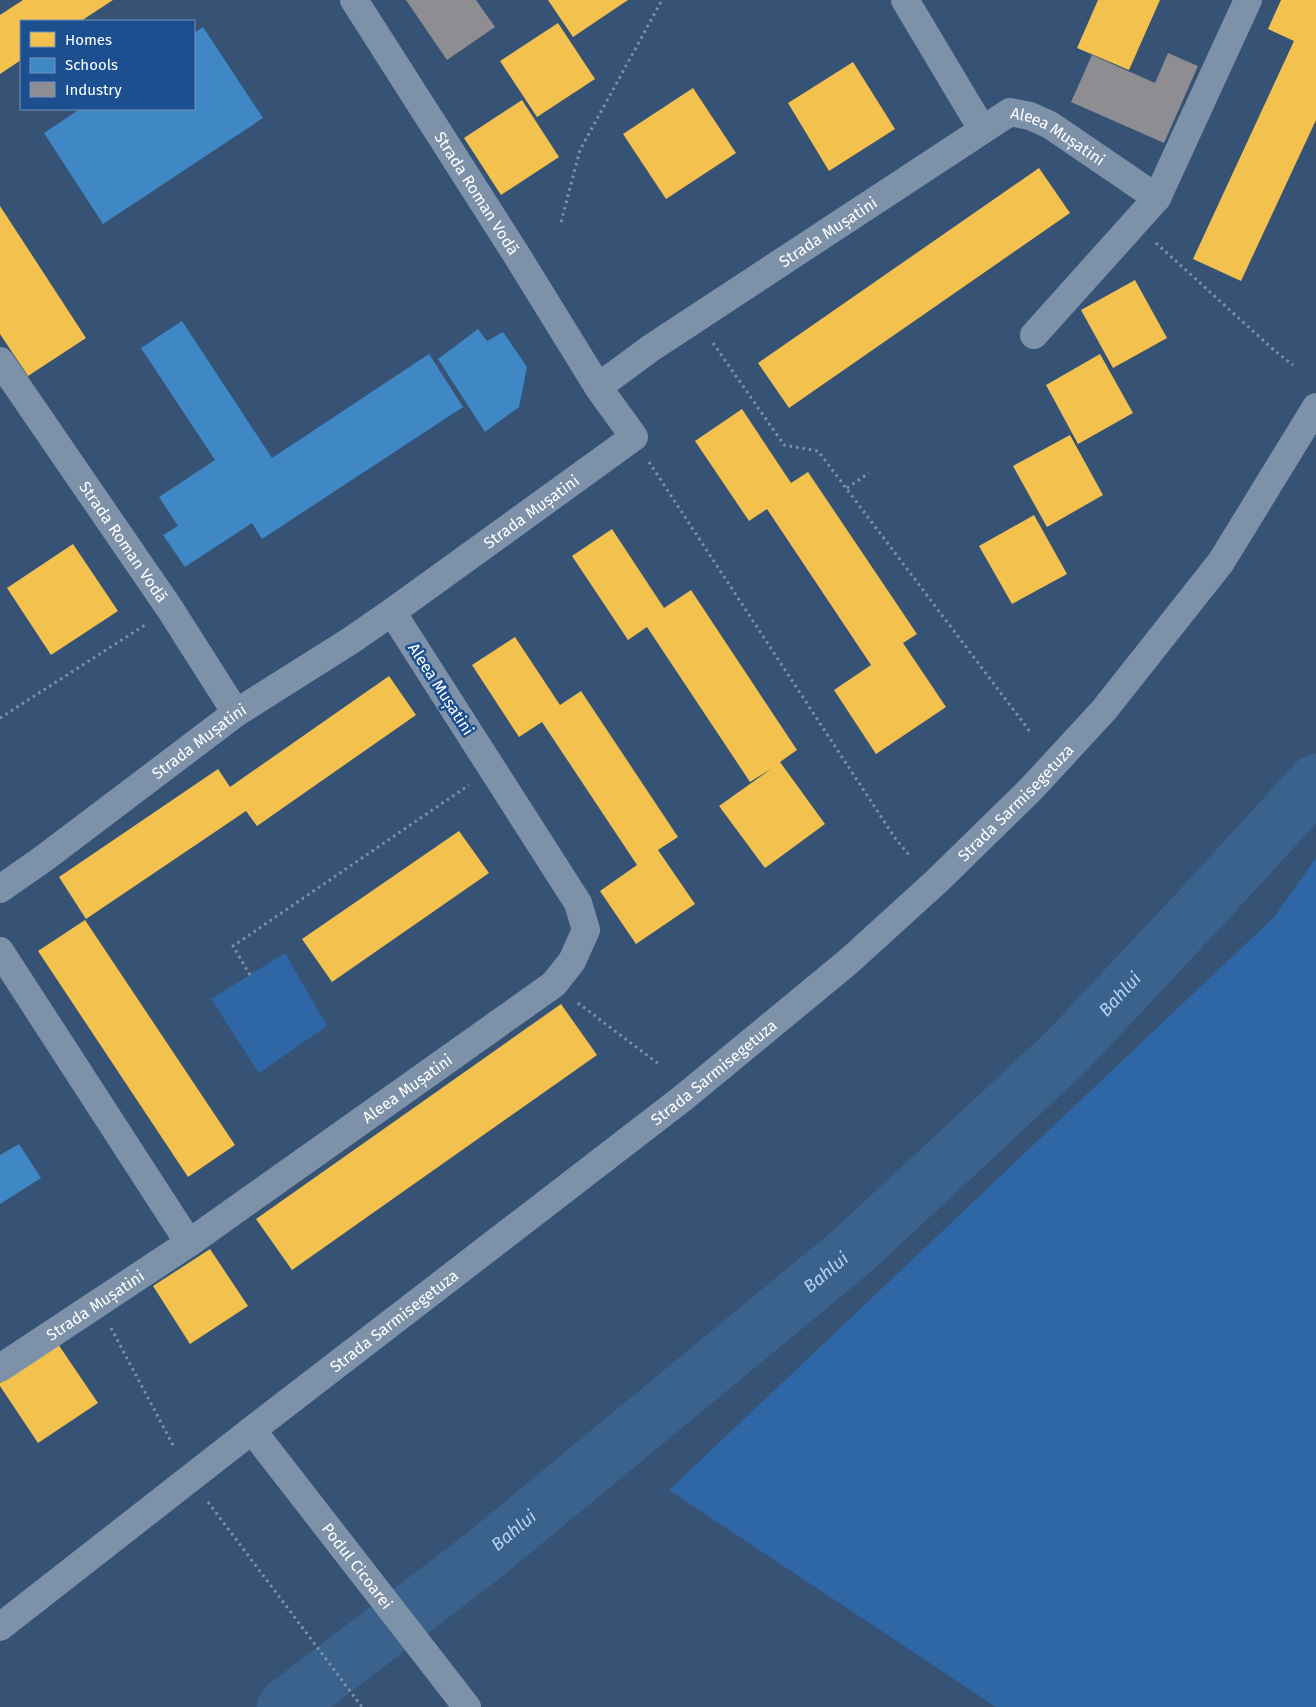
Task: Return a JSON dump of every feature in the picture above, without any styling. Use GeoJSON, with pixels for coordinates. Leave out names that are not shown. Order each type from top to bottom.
{"type":"FeatureCollection","features":[{"type":"Feature","properties":{"kind":"street","name":"Strada Roman Vodă"},"geometry":{"type":"LineString","coordinates":[[354,0],[516,254],[598,387]]}},
{"type":"Feature","properties":{"kind":"street","name":"Aleea Mușatini"},"geometry":{"type":"LineString","coordinates":[[905,0],[982,129],[1010,112],[1030,116],[1050,125],[1157,198]]}},
{"type":"Feature","properties":{"kind":"street"},"geometry":{"type":"LineString","coordinates":[[1034,335],[1157,198],[1248,0]]}},
{"type":"Feature","properties":{"kind":"street","name":"Strada Mușatini"},"geometry":{"type":"LineString","coordinates":[[598,387],[651,348],[982,129]]}},
{"type":"Feature","properties":{"kind":"street","name":"Strada Roman Vodă"},"geometry":{"type":"LineString","coordinates":[[3,370],[170,609],[236,713]]}},
{"type":"Feature","properties":{"kind":"street"},"geometry":{"type":"LineString","coordinates":[[598,387],[634,437]]}},
{"type":"Feature","properties":{"kind":"street","name":"Strada Sarmisegetuza"},"geometry":{"type":"LineString","coordinates":[[0,1627],[683,1098],[849,961],[937,881],[1031,789],[1110,702],[1221,562],[1316,406]]}},
{"type":"Feature","properties":{"kind":"street","name":"Strada Mușatini"},"geometry":{"type":"LineString","coordinates":[[0,889],[43,859],[236,713],[350,641],[392,612],[634,437]]}},
{"type":"Feature","properties":{"kind":"street","name":"Aleea Mușatini"},"geometry":{"type":"LineString","coordinates":[[189,1243],[554,984],[572,961],[586,930],[578,903],[392,612]]}},
{"type":"Feature","properties":{"kind":"street"},"geometry":{"type":"LineString","coordinates":[[0,951],[189,1243]]}},
{"type":"Feature","properties":{"kind":"street","name":"Strada Mușatini"},"geometry":{"type":"LineString","coordinates":[[0,1368],[189,1243]]}},
{"type":"Feature","properties":{"kind":"street","name":"Podul Cicoarei"},"geometry":{"type":"LineString","coordinates":[[252,1430],[465,1705]]}},
{"type":"Feature","properties":{"kind":"path"},"geometry":{"type":"LineString","coordinates":[[561,222],[580,150],[662,0]]}},
{"type":"Feature","properties":{"kind":"path"},"geometry":{"type":"LineString","coordinates":[[1135,224],[1275,351],[1293,365]]}},
{"type":"Feature","properties":{"kind":"path"},"geometry":{"type":"LineString","coordinates":[[696,318],[784,445],[818,451],[1031,733]]}},
{"type":"Feature","properties":{"kind":"path"},"geometry":{"type":"LineString","coordinates":[[634,437],[895,838],[909,855]]}},
{"type":"Feature","properties":{"kind":"path"},"geometry":{"type":"LineString","coordinates":[[847,488],[869,473]]}},
{"type":"Feature","properties":{"kind":"path"},"geometry":{"type":"LineString","coordinates":[[0,718],[170,609]]}},
{"type":"Feature","properties":{"kind":"path"},"geometry":{"type":"LineString","coordinates":[[250,975],[233,946],[492,769]]}},
{"type":"Feature","properties":{"kind":"path"},"geometry":{"type":"LineString","coordinates":[[554,984],[660,1065]]}},
{"type":"Feature","properties":{"kind":"path"},"geometry":{"type":"LineString","coordinates":[[98,1304],[174,1447]]}},
{"type":"Feature","properties":{"kind":"path"},"geometry":{"type":"LineString","coordinates":[[190,1478],[362,1707]]}},
{"type":"Feature","properties":{"kind":"shaded area"},"geometry":{"type":"Polygon","coordinates":[[[1316,858],[1316,1707],[996,1707],[669,1490],[1274,917],[1316,858]]]}},
{"type":"Feature","properties":{"kind":"shaded area"},"geometry":{"type":"Polygon","coordinates":[[[285,953],[327,1026],[259,1073],[211,999],[285,953]]]}},
{"type":"Feature","properties":{"kind":"building: Homes"},"geometry":{"type":"Polygon","coordinates":[[[23,0],[113,0],[83,20],[20,20],[20,61],[0,74],[0,15],[23,0]]]}},
{"type":"Feature","properties":{"kind":"building: Homes"},"geometry":{"type":"Polygon","coordinates":[[[548,0],[628,0],[573,37],[548,0]]]}},
{"type":"Feature","properties":{"kind":"building: Homes"},"geometry":{"type":"Polygon","coordinates":[[[1098,0],[1160,0],[1129,70],[1077,48],[1098,0]]]}},
{"type":"Feature","properties":{"kind":"building: Homes"},"geometry":{"type":"Polygon","coordinates":[[[1281,0],[1316,0],[1316,120],[1241,281],[1193,259],[1294,41],[1268,29],[1281,0]]]}},
{"type":"Feature","properties":{"kind":"building: Homes"},"geometry":{"type":"Polygon","coordinates":[[[558,23],[595,79],[537,117],[500,61],[558,23]]]}},
{"type":"Feature","properties":{"kind":"building: Homes"},"geometry":{"type":"Polygon","coordinates":[[[853,62],[895,129],[829,171],[788,103],[853,62]]]}},
{"type":"Feature","properties":{"kind":"building: Homes"},"geometry":{"type":"Polygon","coordinates":[[[693,88],[736,153],[666,199],[623,134],[693,88]]]}},
{"type":"Feature","properties":{"kind":"building: Homes"},"geometry":{"type":"Polygon","coordinates":[[[522,100],[559,157],[501,195],[464,138],[522,100]]]}},
{"type":"Feature","properties":{"kind":"building: Homes"},"geometry":{"type":"Polygon","coordinates":[[[1039,168],[1070,213],[789,408],[758,363],[1039,168]]]}},
{"type":"Feature","properties":{"kind":"building: Homes"},"geometry":{"type":"Polygon","coordinates":[[[0,206],[86,338],[28,376],[0,334],[0,206]]]}},
{"type":"Feature","properties":{"kind":"building: Homes"},"geometry":{"type":"Polygon","coordinates":[[[1135,280],[1167,338],[1113,368],[1081,310],[1135,280]]]}},
{"type":"Feature","properties":{"kind":"building: Homes"},"geometry":{"type":"Polygon","coordinates":[[[1100,354],[1133,413],[1078,444],[1046,385],[1100,354]]]}},
{"type":"Feature","properties":{"kind":"building: Homes"},"geometry":{"type":"Polygon","coordinates":[[[742,409],[791,483],[808,472],[917,634],[903,643],[946,707],[876,754],[834,690],[871,665],[767,509],[749,521],[695,441],[742,409]]]}},
{"type":"Feature","properties":{"kind":"building: Homes"},"geometry":{"type":"Polygon","coordinates":[[[1070,435],[1103,495],[1047,527],[1013,466],[1070,435]]]}},
{"type":"Feature","properties":{"kind":"building: Homes"},"geometry":{"type":"Polygon","coordinates":[[[1034,515],[1067,574],[1012,604],[979,546],[1034,515]]]}},
{"type":"Feature","properties":{"kind":"building: Homes"},"geometry":{"type":"Polygon","coordinates":[[[612,529],[664,608],[691,590],[797,750],[780,762],[825,824],[765,868],[719,806],[771,769],[750,782],[647,627],[628,640],[572,556],[612,529]]]}},
{"type":"Feature","properties":{"kind":"building: Homes"},"geometry":{"type":"Polygon","coordinates":[[[73,544],[118,611],[51,655],[7,588],[73,544]]]}},
{"type":"Feature","properties":{"kind":"building: Homes"},"geometry":{"type":"Polygon","coordinates":[[[515,637],[560,705],[581,691],[678,837],[658,850],[695,904],[636,944],[600,891],[637,865],[542,722],[519,737],[472,665],[515,637]]]}},
{"type":"Feature","properties":{"kind":"building: Homes"},"geometry":{"type":"Polygon","coordinates":[[[389,676],[416,715],[257,826],[246,811],[86,919],[59,877],[218,769],[230,787],[389,676]]]}},
{"type":"Feature","properties":{"kind":"building: Homes"},"geometry":{"type":"Polygon","coordinates":[[[459,831],[489,873],[332,982],[302,939],[459,831]]]}},
{"type":"Feature","properties":{"kind":"building: Homes"},"geometry":{"type":"Polygon","coordinates":[[[85,920],[235,1145],[188,1177],[38,951],[85,920]]]}},
{"type":"Feature","properties":{"kind":"building: Homes"},"geometry":{"type":"Polygon","coordinates":[[[561,1004],[597,1055],[292,1270],[256,1219],[561,1004]]]}},
{"type":"Feature","properties":{"kind":"building: Homes"},"geometry":{"type":"Polygon","coordinates":[[[210,1249],[248,1306],[190,1344],[153,1286],[210,1249]]]}},
{"type":"Feature","properties":{"kind":"building: Homes"},"geometry":{"type":"Polygon","coordinates":[[[58,1344],[98,1403],[38,1443],[0,1386],[0,1383],[58,1344]]]}},
{"type":"Feature","properties":{"kind":"building: Schools"},"geometry":{"type":"Polygon","coordinates":[[[203,27],[263,118],[103,224],[44,133],[78,110],[195,110],[195,32],[203,27]]]}},
{"type":"Feature","properties":{"kind":"building: Schools"},"geometry":{"type":"Polygon","coordinates":[[[182,321],[272,458],[429,354],[463,407],[262,539],[252,523],[185,567],[163,535],[178,526],[159,497],[215,460],[141,348],[182,321]]]}},
{"type":"Feature","properties":{"kind":"building: Schools"},"geometry":{"type":"Polygon","coordinates":[[[478,329],[487,341],[503,332],[527,367],[519,407],[485,432],[438,359],[478,329]]]}},
{"type":"Feature","properties":{"kind":"building: Schools"},"geometry":{"type":"Polygon","coordinates":[[[19,1144],[41,1178],[0,1204],[0,1155],[19,1144]]]}},
{"type":"Feature","properties":{"kind":"building: Industry"},"geometry":{"type":"Polygon","coordinates":[[[406,0],[476,0],[495,27],[447,60],[406,0]]]}},
{"type":"Feature","properties":{"kind":"building: Industry"},"geometry":{"type":"Polygon","coordinates":[[[1168,53],[1198,66],[1164,143],[1071,102],[1092,55],[1155,83],[1168,53]]]}},
{"type":"Feature","properties":{"kind":"waterway","name":"Bahlui"},"geometry":{"type":"LineString","coordinates":[[285,1707],[483,1556],[851,1252],[1066,1052],[1316,782]]}}]}
